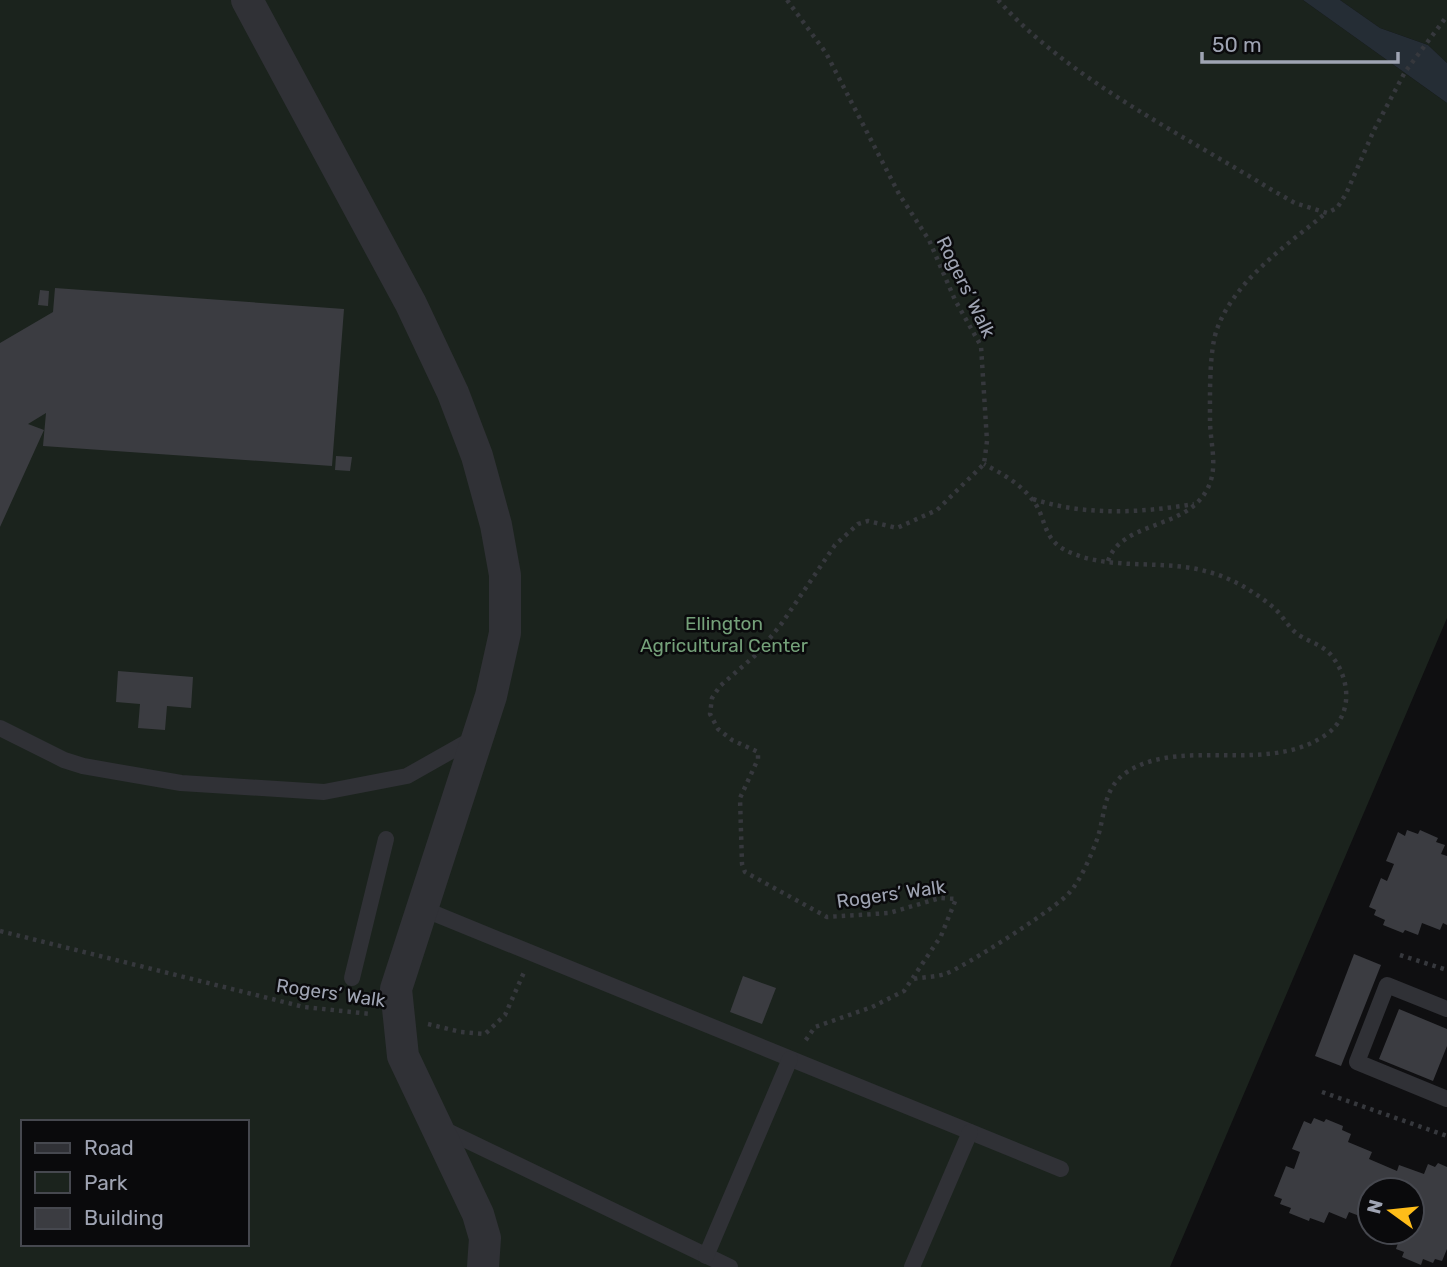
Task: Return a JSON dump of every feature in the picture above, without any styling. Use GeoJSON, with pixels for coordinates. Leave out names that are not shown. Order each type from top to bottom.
{"type":"FeatureCollection","features":[{"type":"Feature","properties":{"kind":"street"},"geometry":{"type":"LineString","coordinates":[[247,0],[411,304],[453,393],[477,456],[496,525],[505,575],[505,633],[478,736],[396,989],[397,1017],[404,1056],[478,1214],[485,1238],[484,1267]]}},
{"type":"Feature","properties":{"kind":"lane"},"geometry":{"type":"LineString","coordinates":[[0,728],[64,760],[83,766],[181,783],[324,792],[407,776],[478,736]]}},
{"type":"Feature","properties":{"kind":"lane"},"geometry":{"type":"LineString","coordinates":[[352,978],[386,839]]}},
{"type":"Feature","properties":{"kind":"lane"},"geometry":{"type":"LineString","coordinates":[[421,908],[793,1057],[1061,1169]]}},
{"type":"Feature","properties":{"kind":"lane"},"geometry":{"type":"LineString","coordinates":[[1447,1009],[1387,985],[1357,1062],[1447,1099]]}},
{"type":"Feature","properties":{"kind":"lane"},"geometry":{"type":"LineString","coordinates":[[706,1256],[793,1057]]}},
{"type":"Feature","properties":{"kind":"lane"},"geometry":{"type":"LineString","coordinates":[[435,1125],[730,1267]]}},
{"type":"Feature","properties":{"kind":"lane"},"geometry":{"type":"LineString","coordinates":[[912,1267],[970,1132]]}},
{"type":"Feature","properties":{"kind":"path","name":"Rogers’ Walk"},"geometry":{"type":"LineString","coordinates":[[787,0],[826,53],[899,194],[929,240],[955,299],[981,346],[987,441],[984,464],[937,510],[897,528],[867,521],[858,524],[835,545],[782,623],[758,653],[720,686],[712,698],[710,714],[718,729],[732,740],[758,752],[758,759],[740,798],[742,864],[745,872],[827,918],[889,913],[940,898],[956,899],[941,936],[904,990],[887,1001],[815,1027],[793,1057]]}},
{"type":"Feature","properties":{"kind":"path"},"geometry":{"type":"LineString","coordinates":[[998,0],[1021,25],[1119,96],[1295,203],[1327,213]]}},
{"type":"Feature","properties":{"kind":"path"},"geometry":{"type":"LineString","coordinates":[[1108,561],[1113,547],[1124,538],[1181,514],[1205,495],[1213,470],[1210,422],[1216,331],[1230,301],[1252,278],[1327,213],[1337,208],[1405,72],[1447,16]]}},
{"type":"Feature","properties":{"kind":"path"},"geometry":{"type":"LineString","coordinates":[[984,464],[1003,474],[1033,499],[1057,507],[1150,511],[1194,504]]}},
{"type":"Feature","properties":{"kind":"path"},"geometry":{"type":"LineString","coordinates":[[913,979],[947,974],[1042,916],[1070,893],[1097,840],[1103,805],[1112,786],[1127,771],[1163,758],[1284,752],[1329,733],[1342,715],[1348,699],[1344,678],[1330,653],[1296,633],[1275,609],[1251,590],[1204,570],[1108,561],[1067,551],[1048,536],[1033,499]]}},
{"type":"Feature","properties":{"kind":"path","name":"Rogers’ Walk"},"geometry":{"type":"LineString","coordinates":[[0,931],[304,1007],[397,1017],[461,1032],[485,1034],[505,1015],[533,953]]}},
{"type":"Feature","properties":{"kind":"path"},"geometry":{"type":"LineString","coordinates":[[1400,955],[1447,970]]}},
{"type":"Feature","properties":{"kind":"path"},"geometry":{"type":"LineString","coordinates":[[1322,1092],[1447,1136]]}},
{"type":"Feature","properties":{"kind":"green space","name":"Ellington Agricultural Center"},"geometry":{"type":"Polygon","coordinates":[[[0,0],[1303,0],[1447,103],[1447,618],[1170,1267],[0,1267],[0,0]]]}},
{"type":"Feature","properties":{"kind":"green space"},"geometry":{"type":"Polygon","coordinates":[[[1340,0],[1447,0],[1447,63],[1428,45],[1380,28],[1340,0]]]}},
{"type":"Feature","properties":{"kind":"shaded area"},"geometry":{"type":"Polygon","coordinates":[[[1303,0],[1340,0],[1380,28],[1428,45],[1447,63],[1447,103],[1303,0]]]}},
{"type":"Feature","properties":{"kind":"building"},"geometry":{"type":"Polygon","coordinates":[[[55,288],[344,309],[332,466],[43,446],[46,413],[28,424],[44,430],[0,527],[0,343],[53,312],[55,288]]]}},
{"type":"Feature","properties":{"kind":"building"},"geometry":{"type":"Polygon","coordinates":[[[40,290],[49,291],[48,306],[38,305],[40,290]]]}},
{"type":"Feature","properties":{"kind":"building"},"geometry":{"type":"Polygon","coordinates":[[[336,456],[352,457],[350,471],[335,470],[336,456]]]}},
{"type":"Feature","properties":{"kind":"building"},"geometry":{"type":"Polygon","coordinates":[[[118,671],[193,677],[191,708],[167,706],[165,730],[138,728],[140,704],[116,702],[118,671]]]}},
{"type":"Feature","properties":{"kind":"building"},"geometry":{"type":"Polygon","coordinates":[[[1407,830],[1418,834],[1420,830],[1438,838],[1436,842],[1445,845],[1441,854],[1447,856],[1447,925],[1443,923],[1440,930],[1422,923],[1418,935],[1405,930],[1403,933],[1383,925],[1385,920],[1374,915],[1376,910],[1369,907],[1381,878],[1387,881],[1394,864],[1386,861],[1398,832],[1405,836],[1407,830]]]}},
{"type":"Feature","properties":{"kind":"building"},"geometry":{"type":"Polygon","coordinates":[[[1354,954],[1381,965],[1341,1066],[1315,1056],[1354,954]]]}},
{"type":"Feature","properties":{"kind":"building"},"geometry":{"type":"Polygon","coordinates":[[[743,976],[776,988],[762,1024],[730,1012],[743,976]]]}},
{"type":"Feature","properties":{"kind":"building"},"geometry":{"type":"Polygon","coordinates":[[[1399,1009],[1447,1029],[1447,1046],[1433,1081],[1379,1059],[1399,1009]]]}},
{"type":"Feature","properties":{"kind":"building"},"geometry":{"type":"Polygon","coordinates":[[[1314,1118],[1324,1122],[1326,1119],[1343,1126],[1342,1130],[1351,1134],[1348,1142],[1372,1152],[1369,1159],[1397,1171],[1399,1165],[1424,1174],[1428,1164],[1435,1167],[1438,1163],[1447,1167],[1447,1249],[1442,1261],[1435,1259],[1433,1263],[1423,1259],[1421,1265],[1402,1257],[1404,1252],[1396,1249],[1397,1246],[1426,1246],[1426,1176],[1356,1176],[1356,1215],[1349,1212],[1346,1219],[1329,1212],[1324,1223],[1310,1218],[1309,1221],[1289,1213],[1291,1208],[1280,1204],[1282,1199],[1274,1196],[1286,1166],[1294,1169],[1300,1152],[1292,1149],[1304,1121],[1311,1124],[1314,1118]]]}}]}
